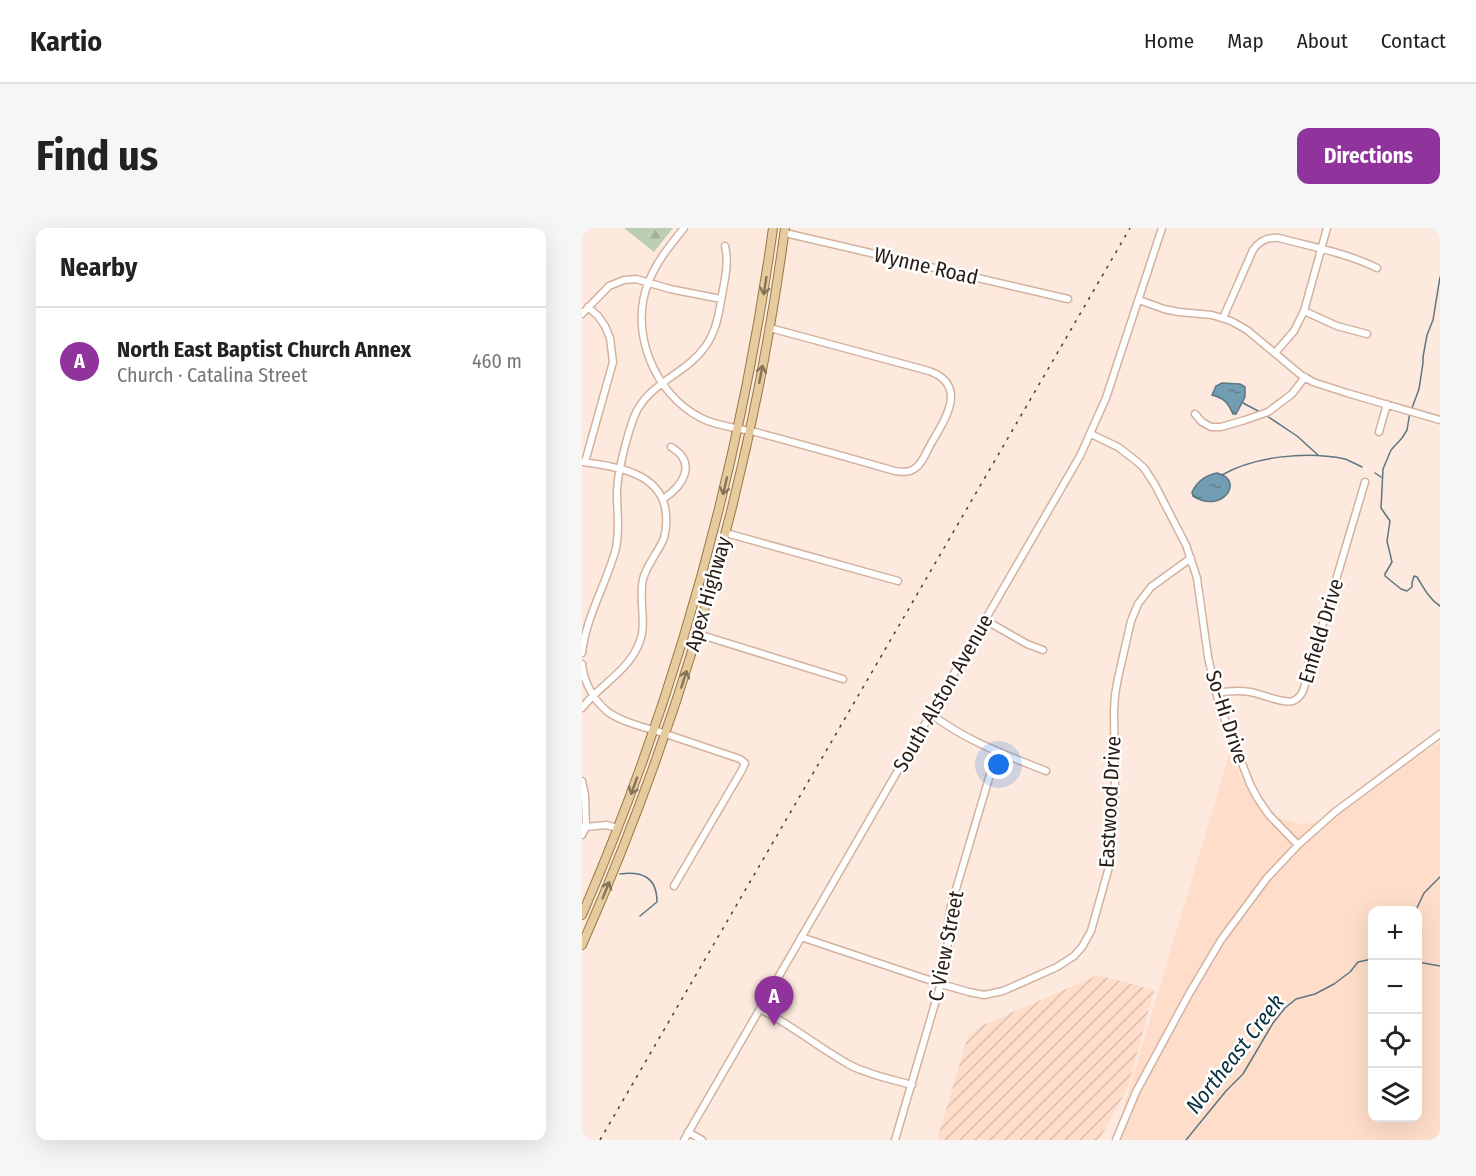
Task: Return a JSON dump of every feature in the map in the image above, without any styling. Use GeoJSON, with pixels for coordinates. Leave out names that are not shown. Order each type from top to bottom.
{"type":"FeatureCollection","features":[{"type":"Feature","properties":{"kind":"main road","name":"Apex Highway"},"geometry":{"type":"LineString","coordinates":[[582,915],[618,828],[654,730],[695,600],[723,497],[738,429],[759,324],[773,228]]}},
{"type":"Feature","properties":{"kind":"main road","name":"Apex Highway"},"geometry":{"type":"LineString","coordinates":[[582,945],[621,854],[674,710],[698,634],[726,533],[749,431],[770,328],[785,231]]}},
{"type":"Feature","properties":{"kind":"street"},"geometry":{"type":"LineString","coordinates":[[684,228],[669,246],[648,283],[643,304],[643,329],[646,349],[662,383],[686,408],[702,418],[738,429],[895,471],[908,472],[917,467],[945,420],[952,401],[947,383],[941,377],[934,373],[770,328]]}},
{"type":"Feature","properties":{"kind":"street","name":"South Alston Avenue"},"geometry":{"type":"LineString","coordinates":[[684,1140],[1065,483],[1106,398],[1162,228]]}},
{"type":"Feature","properties":{"kind":"street"},"geometry":{"type":"LineString","coordinates":[[1275,353],[1294,331],[1305,311],[1327,228]]}},
{"type":"Feature","properties":{"kind":"street","name":"Wynne Road"},"geometry":{"type":"LineString","coordinates":[[785,231],[1068,299]]}},
{"type":"Feature","properties":{"kind":"street"},"geometry":{"type":"LineString","coordinates":[[1223,318],[1253,250],[1261,241],[1272,237],[1362,261],[1377,268]]}},
{"type":"Feature","properties":{"kind":"street"},"geometry":{"type":"LineString","coordinates":[[582,653],[589,624],[616,548],[620,470],[634,416],[644,399],[689,364],[706,346],[713,334],[728,258],[725,246]]}},
{"type":"Feature","properties":{"kind":"street"},"geometry":{"type":"LineString","coordinates":[[582,314],[609,286],[624,280],[636,279],[670,289],[721,299]]}},
{"type":"Feature","properties":{"kind":"street"},"geometry":{"type":"LineString","coordinates":[[1138,300],[1164,309],[1197,312],[1223,318],[1247,330],[1305,377],[1323,386],[1440,420]]}},
{"type":"Feature","properties":{"kind":"street"},"geometry":{"type":"LineString","coordinates":[[582,708],[628,663],[640,642],[643,621],[643,580],[663,541],[667,518],[663,499],[645,479],[629,471],[584,462],[613,362],[607,332],[598,316],[588,307]]}},
{"type":"Feature","properties":{"kind":"street"},"geometry":{"type":"LineString","coordinates":[[1305,311],[1336,326],[1367,334]]}},
{"type":"Feature","properties":{"kind":"street"},"geometry":{"type":"LineString","coordinates":[[1195,414],[1211,427],[1221,427],[1268,412],[1292,394],[1305,377]]}},
{"type":"Feature","properties":{"kind":"street"},"geometry":{"type":"LineString","coordinates":[[1379,432],[1387,404]]}},
{"type":"Feature","properties":{"kind":"street","name":"So-Hi Drive"},"geometry":{"type":"LineString","coordinates":[[1090,434],[1118,447],[1135,460],[1144,468],[1161,497],[1191,558],[1200,591],[1208,657],[1216,693],[1250,784],[1269,815],[1298,845]]}},
{"type":"Feature","properties":{"kind":"street"},"geometry":{"type":"LineString","coordinates":[[663,499],[677,489],[684,476],[686,465],[684,458],[671,447]]}},
{"type":"Feature","properties":{"kind":"street","name":"Enfield Drive"},"geometry":{"type":"LineString","coordinates":[[1216,693],[1245,691],[1289,702],[1300,696],[1318,643],[1365,482]]}},
{"type":"Feature","properties":{"kind":"street"},"geometry":{"type":"LineString","coordinates":[[726,533],[898,581]]}},
{"type":"Feature","properties":{"kind":"street","name":"Eastwood Drive"},"geometry":{"type":"LineString","coordinates":[[801,937],[941,984],[984,994],[1003,991],[1057,967],[1078,952],[1087,939],[1097,912],[1110,860],[1115,703],[1118,678],[1131,621],[1134,611],[1147,591],[1191,558]]}},
{"type":"Feature","properties":{"kind":"street"},"geometry":{"type":"LineString","coordinates":[[986,620],[1027,644],[1043,650]]}},
{"type":"Feature","properties":{"kind":"street"},"geometry":{"type":"LineString","coordinates":[[698,634],[843,680]]}},
{"type":"Feature","properties":{"kind":"street"},"geometry":{"type":"LineString","coordinates":[[582,664],[584,677],[593,695],[610,713],[740,759],[745,763],[674,886]]}},
{"type":"Feature","properties":{"kind":"street"},"geometry":{"type":"LineString","coordinates":[[931,714],[962,735],[997,752],[1046,771]]}},
{"type":"Feature","properties":{"kind":"street"},"geometry":{"type":"LineString","coordinates":[[1116,1140],[1136,1092],[1189,994],[1221,940],[1260,887],[1298,845],[1335,812],[1440,734]]}},
{"type":"Feature","properties":{"kind":"street","name":"C View Street"},"geometry":{"type":"LineString","coordinates":[[896,1140],[948,957],[948,922],[951,906],[997,752]]}},
{"type":"Feature","properties":{"kind":"street"},"geometry":{"type":"LineString","coordinates":[[582,781],[585,795],[582,835]]}},
{"type":"Feature","properties":{"kind":"street"},"geometry":{"type":"LineString","coordinates":[[584,827],[606,825],[618,828]]}},
{"type":"Feature","properties":{"kind":"street"},"geometry":{"type":"LineString","coordinates":[[760,1009],[851,1065],[869,1073],[912,1085]]}},
{"type":"Feature","properties":{"kind":"street"},"geometry":{"type":"LineString","coordinates":[[688,1132],[702,1140]]}},
{"type":"Feature","properties":{"kind":"shaded area"},"geometry":{"type":"Polygon","coordinates":[[[1440,741],[1440,1140],[1114,1140],[1230,752],[1244,784],[1258,804],[1268,812],[1295,823],[1304,824],[1333,817],[1440,741]]]}},
{"type":"Feature","properties":{"kind":"shaded area"},"geometry":{"type":"Polygon","coordinates":[[[1098,975],[1154,990],[1128,1087],[1099,1140],[937,1140],[968,1036],[981,1026],[1098,975]]]}},
{"type":"Feature","properties":{"kind":"green space"},"geometry":{"type":"Polygon","coordinates":[[[624,228],[673,228],[654,252],[624,228]]]}},
{"type":"Feature","properties":{"kind":"water"},"geometry":{"type":"Polygon","coordinates":[[[1222,383],[1240,384],[1245,387],[1245,397],[1236,414],[1233,414],[1223,399],[1212,395],[1216,386],[1222,383]]]}},
{"type":"Feature","properties":{"kind":"water"},"geometry":{"type":"Polygon","coordinates":[[[1217,473],[1230,482],[1227,494],[1213,501],[1204,501],[1193,496],[1192,492],[1199,482],[1217,473]]]}},
{"type":"Feature","properties":{"kind":"waterway"},"geometry":{"type":"LineString","coordinates":[[1412,408],[1419,389],[1427,335],[1433,320],[1440,277]]}},
{"type":"Feature","properties":{"kind":"waterway"},"geometry":{"type":"LineString","coordinates":[[1243,403],[1260,412]]}},
{"type":"Feature","properties":{"kind":"waterway"},"geometry":{"type":"LineString","coordinates":[[1410,412],[1407,430],[1391,450],[1383,469],[1381,508],[1390,521],[1387,541],[1392,562],[1385,576],[1407,591],[1412,587],[1414,576],[1417,577],[1430,597],[1440,606]]}},
{"type":"Feature","properties":{"kind":"waterway"},"geometry":{"type":"LineString","coordinates":[[1267,416],[1297,436],[1318,455]]}},
{"type":"Feature","properties":{"kind":"waterway"},"geometry":{"type":"LineString","coordinates":[[1222,475],[1265,459],[1314,455],[1345,459],[1362,467]]}},
{"type":"Feature","properties":{"kind":"waterway"},"geometry":{"type":"LineString","coordinates":[[1375,473],[1381,477]]}},
{"type":"Feature","properties":{"kind":"waterway"},"geometry":{"type":"LineString","coordinates":[[620,874],[641,875],[651,881],[654,887],[657,902],[640,916]]}},
{"type":"Feature","properties":{"kind":"waterway"},"geometry":{"type":"LineString","coordinates":[[1418,906],[1424,893],[1440,877]]}},
{"type":"Feature","properties":{"kind":"waterway","name":"Northeast Creek"},"geometry":{"type":"LineString","coordinates":[[1186,1140],[1243,1074],[1273,1023],[1285,1008],[1296,999],[1315,994],[1334,984],[1350,972],[1358,962],[1368,960]]}},
{"type":"Feature","properties":{"kind":"waterway","name":"Northeast Creek"},"geometry":{"type":"LineString","coordinates":[[1422,963],[1440,966]]}},
{"type":"Feature","properties":{"kind":"railway"},"geometry":{"type":"LineString","coordinates":[[600,1140],[1130,228]]}},
{"type":"Feature","properties":{"kind":"place","name":"North East Baptist Church Annex"},"geometry":{"type":"Point","coordinates":[774,1026]}}]}
